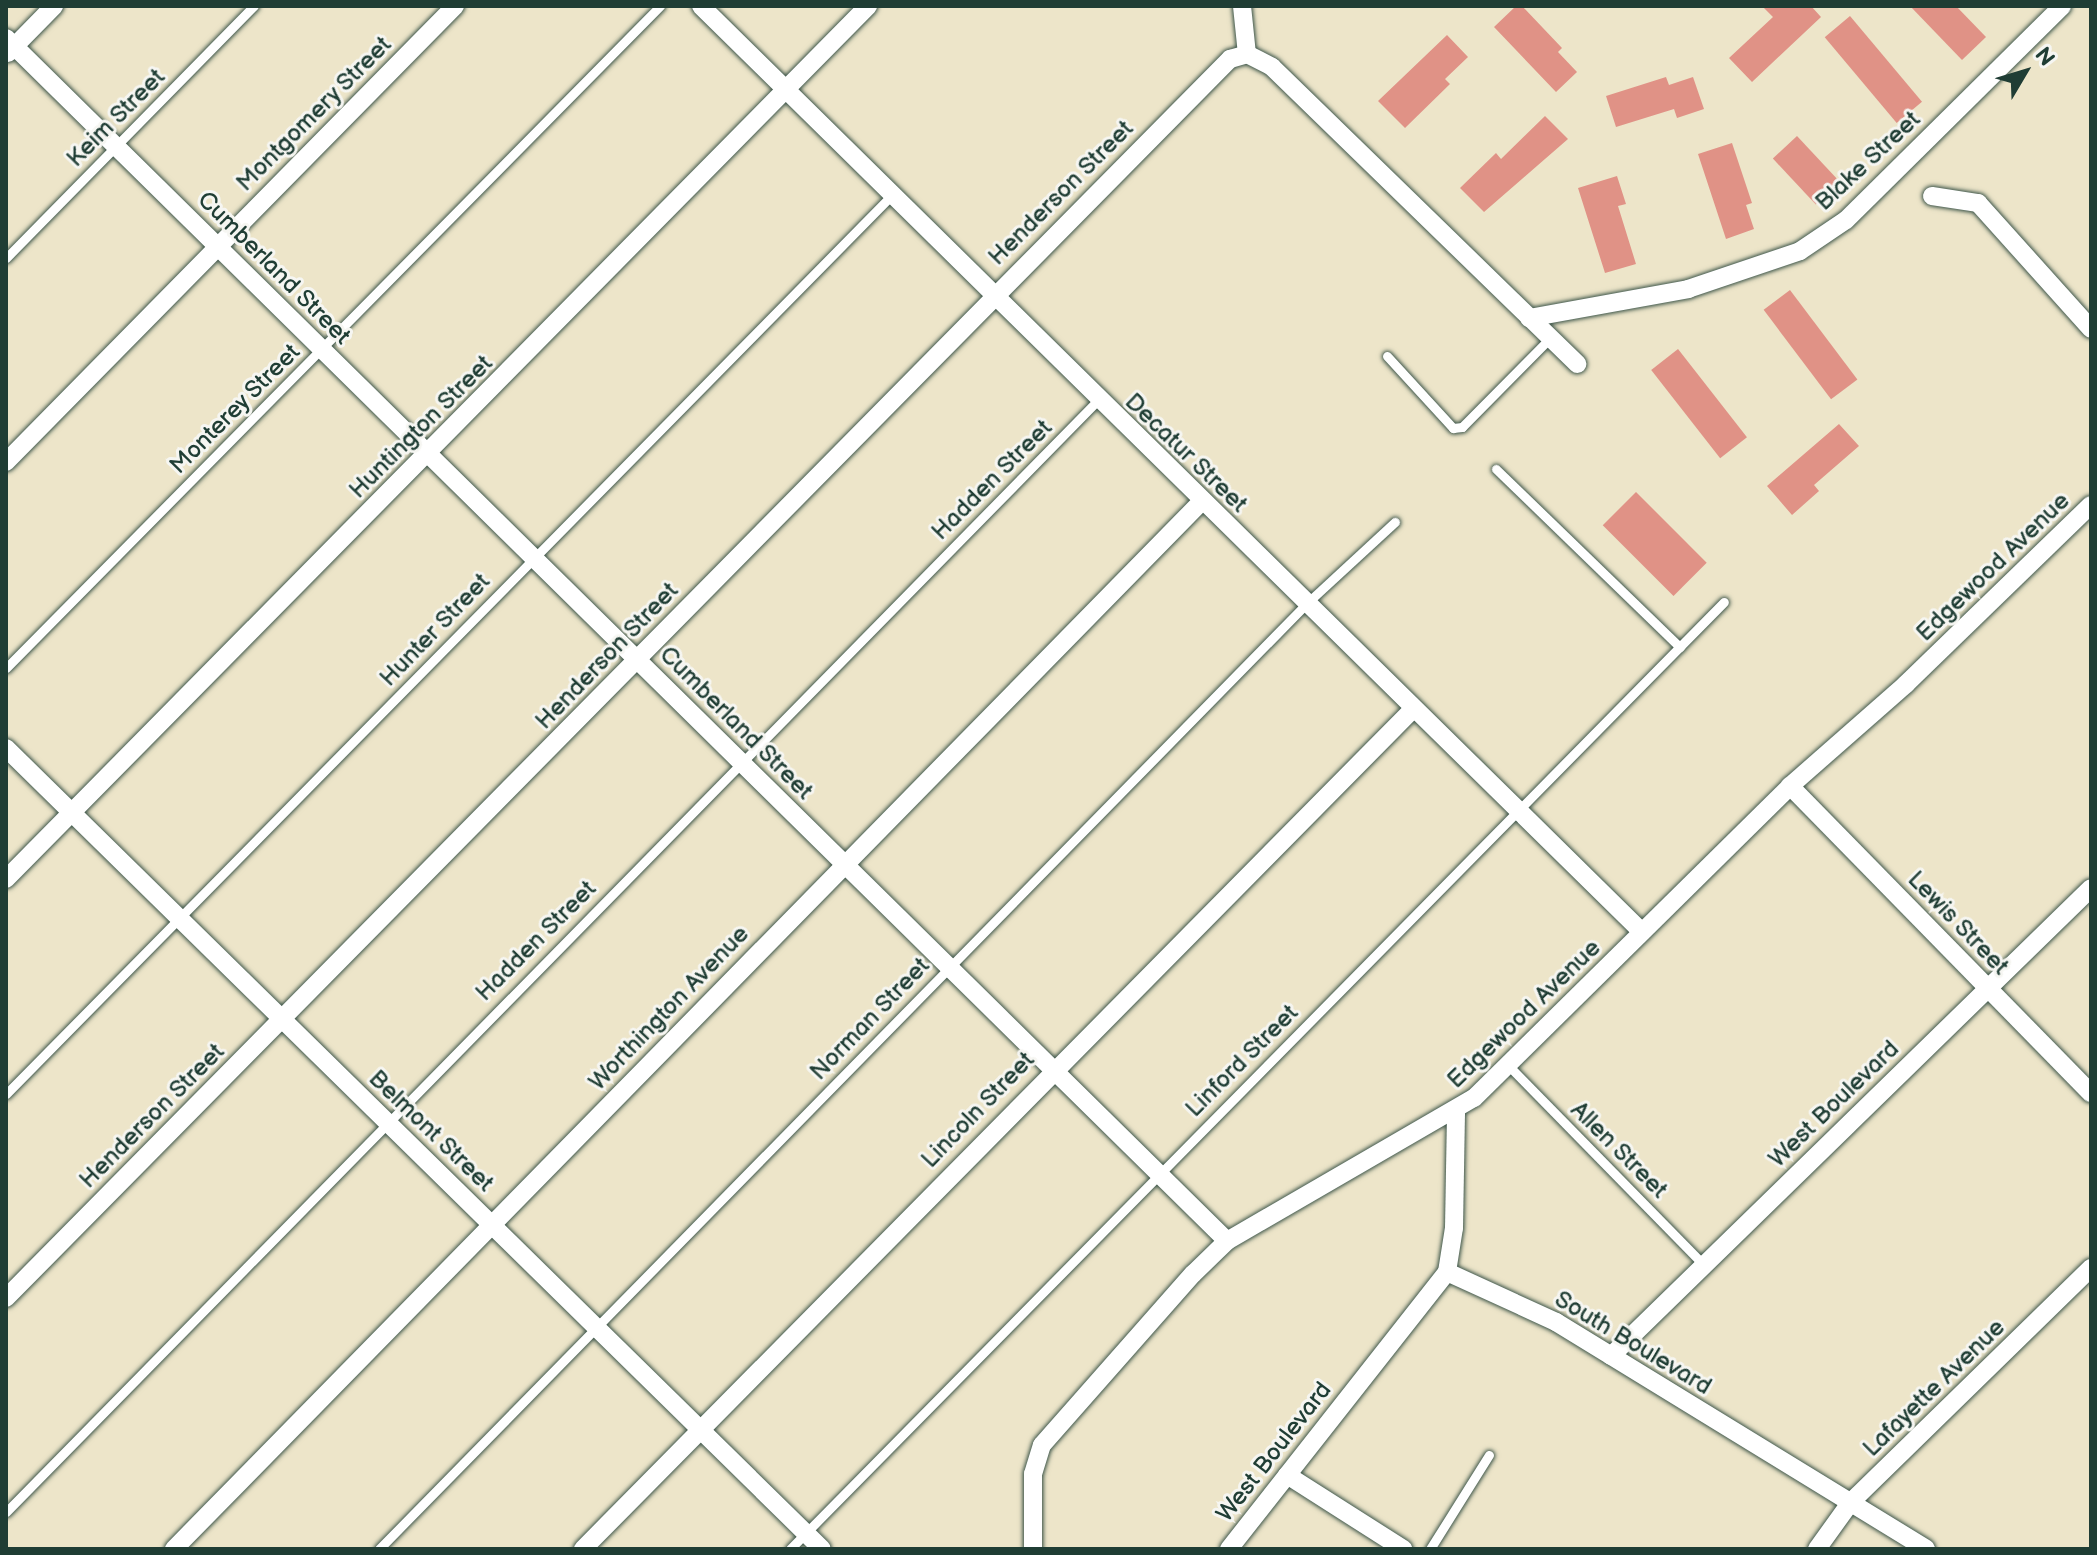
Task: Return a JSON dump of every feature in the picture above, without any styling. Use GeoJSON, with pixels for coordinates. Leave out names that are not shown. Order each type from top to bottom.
{"type":"FeatureCollection","features":[{"type":"Feature","properties":{"kind":"street"},"geometry":{"type":"LineString","coordinates":[[9,46],[54,6]]}},
{"type":"Feature","properties":{"kind":"street","name":"Montgomery Street"},"geometry":{"type":"LineString","coordinates":[[6,462],[455,6]]}},
{"type":"Feature","properties":{"kind":"street","name":"Decatur Street"},"geometry":{"type":"LineString","coordinates":[[701,6],[1201,502],[1642,932]]}},
{"type":"Feature","properties":{"kind":"street","name":"Huntington Street"},"geometry":{"type":"LineString","coordinates":[[6,879],[868,6]]}},
{"type":"Feature","properties":{"kind":"street"},"geometry":{"type":"LineString","coordinates":[[1242,6],[1247,54],[1272,67],[1577,364]]}},
{"type":"Feature","properties":{"kind":"street","name":"Blake Street"},"geometry":{"type":"LineString","coordinates":[[1529,318],[1688,289],[1800,251],[1846,220],[2062,6]]}},
{"type":"Feature","properties":{"kind":"street","name":"Cumberland Street"},"geometry":{"type":"LineString","coordinates":[[9,46],[217,245],[1227,1241]]}},
{"type":"Feature","properties":{"kind":"street","name":"Henderson Street"},"geometry":{"type":"LineString","coordinates":[[6,1298],[993,295],[1230,59],[1247,54]]}},
{"type":"Feature","properties":{"kind":"street"},"geometry":{"type":"LineString","coordinates":[[1932,196],[1978,203],[2091,329]]}},
{"type":"Feature","properties":{"kind":"street","name":"Worthington Avenue"},"geometry":{"type":"LineString","coordinates":[[174,1549],[1201,502]]}},
{"type":"Feature","properties":{"kind":"street","name":"Edgewood Avenue"},"geometry":{"type":"LineString","coordinates":[[1033,1549],[1033,1474],[1042,1445],[1227,1241],[1456,1113],[1790,786],[1906,684],[2091,505]]}},
{"type":"Feature","properties":{"kind":"street","name":"Lincoln Street"},"geometry":{"type":"LineString","coordinates":[[583,1549],[1052,1069],[1413,709]]}},
{"type":"Feature","properties":{"kind":"street","name":"Belmont Street"},"geometry":{"type":"LineString","coordinates":[[6,748],[822,1549]]}},
{"type":"Feature","properties":{"kind":"street","name":"Lewis Street"},"geometry":{"type":"LineString","coordinates":[[1790,786],[2091,1093]]}},
{"type":"Feature","properties":{"kind":"street","name":"West Boulevard"},"geometry":{"type":"LineString","coordinates":[[1611,1356],[2091,888]]}},
{"type":"Feature","properties":{"kind":"street"},"geometry":{"type":"LineString","coordinates":[[1447,1272],[1454,1228],[1456,1113]]}},
{"type":"Feature","properties":{"kind":"street","name":"Lafayette Avenue"},"geometry":{"type":"LineString","coordinates":[[1817,1549],[1850,1503],[2091,1268]]}},
{"type":"Feature","properties":{"kind":"street","name":"West Boulevard"},"geometry":{"type":"LineString","coordinates":[[1229,1549],[1447,1272]]}},
{"type":"Feature","properties":{"kind":"street","name":"South Boulevard"},"geometry":{"type":"LineString","coordinates":[[1447,1272],[1556,1322],[1926,1549]]}},
{"type":"Feature","properties":{"kind":"street"},"geometry":{"type":"LineString","coordinates":[[1287,1475],[1403,1549]]}},
{"type":"Feature","properties":{"kind":"lane","name":"Keim Street"},"geometry":{"type":"LineString","coordinates":[[6,258],[254,6]]}},
{"type":"Feature","properties":{"kind":"lane","name":"Monterey Street"},"geometry":{"type":"LineString","coordinates":[[6,668],[660,6]]}},
{"type":"Feature","properties":{"kind":"lane","name":"Hunter Street"},"geometry":{"type":"LineString","coordinates":[[6,1094],[893,194]]}},
{"type":"Feature","properties":{"kind":"lane"},"geometry":{"type":"LineString","coordinates":[[1387,356],[1453,428],[1462,427],[1550,338]]}},
{"type":"Feature","properties":{"kind":"lane","name":"Hadden Street"},"geometry":{"type":"LineString","coordinates":[[6,1512],[1098,400]]}},
{"type":"Feature","properties":{"kind":"lane"},"geometry":{"type":"LineString","coordinates":[[1496,469],[1680,647]]}},
{"type":"Feature","properties":{"kind":"lane","name":"Norman Street"},"geometry":{"type":"LineString","coordinates":[[379,1549],[1306,604],[1395,522]]}},
{"type":"Feature","properties":{"kind":"lane","name":"Linford Street"},"geometry":{"type":"LineString","coordinates":[[790,1549],[1724,602]]}},
{"type":"Feature","properties":{"kind":"lane","name":"Allen Street"},"geometry":{"type":"LineString","coordinates":[[1507,1064],[1703,1264]]}},
{"type":"Feature","properties":{"kind":"lane"},"geometry":{"type":"LineString","coordinates":[[1430,1549],[1489,1455]]}},
{"type":"Feature","properties":{"kind":"building"},"geometry":{"type":"Polygon","coordinates":[[[1516,6],[1522,6],[1562,48],[1558,52],[1577,72],[1556,92],[1494,27],[1516,6]]]}},
{"type":"Feature","properties":{"kind":"building"},"geometry":{"type":"Polygon","coordinates":[[[1762,6],[1811,6],[1821,17],[1752,82],[1729,58],[1773,17],[1762,6]]]}},
{"type":"Feature","properties":{"kind":"building"},"geometry":{"type":"Polygon","coordinates":[[[1910,6],[1956,6],[1986,37],[1962,60],[1910,6]]]}},
{"type":"Feature","properties":{"kind":"building"},"geometry":{"type":"Polygon","coordinates":[[[1850,16],[1922,102],[1897,123],[1825,37],[1850,16]]]}},
{"type":"Feature","properties":{"kind":"building"},"geometry":{"type":"Polygon","coordinates":[[[1447,35],[1468,57],[1445,79],[1450,84],[1405,128],[1378,101],[1447,35]]]}},
{"type":"Feature","properties":{"kind":"building"},"geometry":{"type":"Polygon","coordinates":[[[1666,77],[1669,85],[1693,77],[1704,109],[1677,118],[1674,109],[1616,127],[1606,96],[1666,77]]]}},
{"type":"Feature","properties":{"kind":"building"},"geometry":{"type":"Polygon","coordinates":[[[1545,116],[1568,139],[1484,212],[1460,188],[1496,153],[1501,159],[1545,116]]]}},
{"type":"Feature","properties":{"kind":"building"},"geometry":{"type":"Polygon","coordinates":[[[1797,136],[1840,182],[1816,205],[1773,159],[1797,136]]]}},
{"type":"Feature","properties":{"kind":"building"},"geometry":{"type":"Polygon","coordinates":[[[1732,143],[1752,203],[1746,205],[1754,229],[1726,239],[1698,154],[1732,143]]]}},
{"type":"Feature","properties":{"kind":"building"},"geometry":{"type":"Polygon","coordinates":[[[1617,176],[1626,204],[1618,206],[1636,264],[1605,273],[1578,188],[1617,176]]]}},
{"type":"Feature","properties":{"kind":"building"},"geometry":{"type":"Polygon","coordinates":[[[1790,290],[1857,379],[1831,399],[1764,310],[1790,290]]]}},
{"type":"Feature","properties":{"kind":"building"},"geometry":{"type":"Polygon","coordinates":[[[1678,349],[1747,437],[1720,458],[1651,370],[1678,349]]]}},
{"type":"Feature","properties":{"kind":"building"},"geometry":{"type":"Polygon","coordinates":[[[1839,424],[1859,446],[1814,485],[1819,491],[1792,515],[1767,486],[1839,424]]]}},
{"type":"Feature","properties":{"kind":"building"},"geometry":{"type":"Polygon","coordinates":[[[1636,492],[1707,563],[1673,596],[1603,525],[1636,492]]]}}]}
